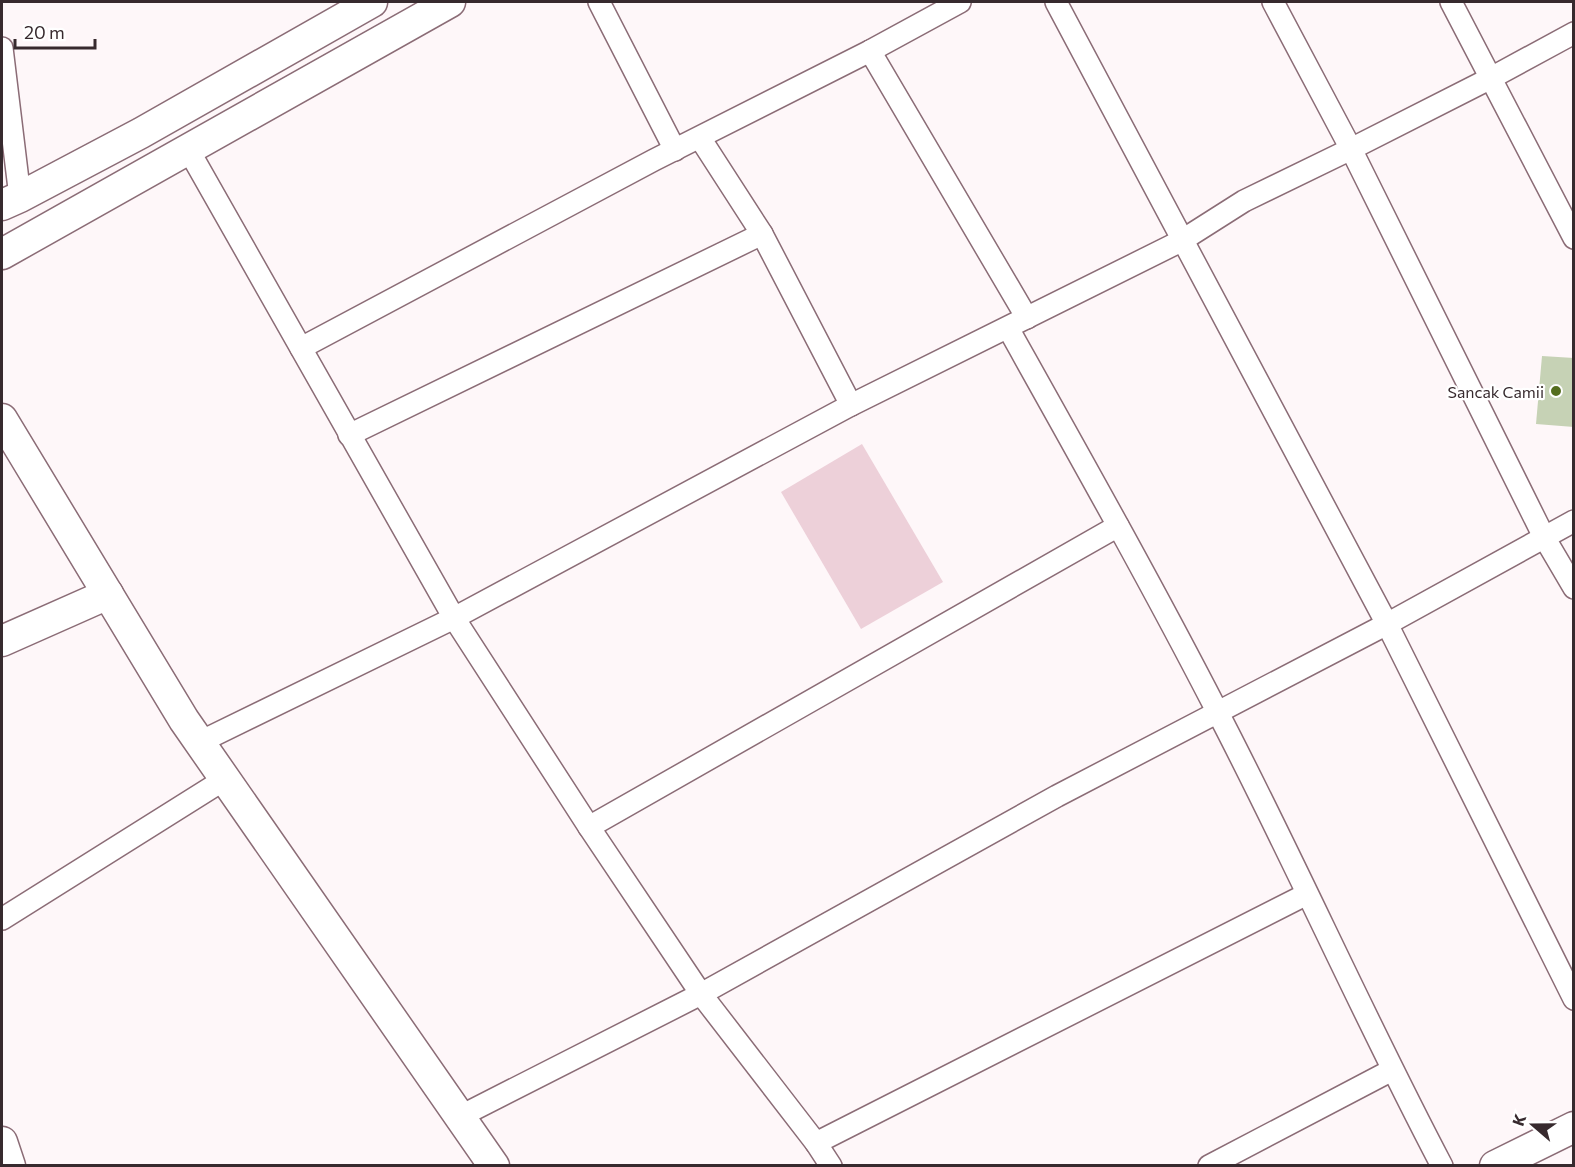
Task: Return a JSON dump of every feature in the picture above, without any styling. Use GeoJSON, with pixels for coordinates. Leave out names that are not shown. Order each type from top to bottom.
{"type":"FeatureCollection","features":[{"type":"Feature","properties":{"kind":"main road"},"geometry":{"type":"LineString","coordinates":[[2,254],[450,2]]}},
{"type":"Feature","properties":{"kind":"main road"},"geometry":{"type":"LineString","coordinates":[[11,201],[141,133],[358,5]]}},
{"type":"Feature","properties":{"kind":"main road"},"geometry":{"type":"LineString","coordinates":[[2,419],[184,720],[494,1166]]}},
{"type":"Feature","properties":{"kind":"main road"},"geometry":{"type":"LineString","coordinates":[[2,641],[108,594]]}},
{"type":"Feature","properties":{"kind":"main road"},"geometry":{"type":"LineString","coordinates":[[1495,1166],[1574,1127]]}},
{"type":"Feature","properties":{"kind":"main road"},"geometry":{"type":"LineString","coordinates":[[2,1142],[10,1166]]}},
{"type":"Feature","properties":{"kind":"street"},"geometry":{"type":"LineString","coordinates":[[599,2],[675,150]]}},
{"type":"Feature","properties":{"kind":"street"},"geometry":{"type":"LineString","coordinates":[[301,348],[960,2]]}},
{"type":"Feature","properties":{"kind":"street"},"geometry":{"type":"LineString","coordinates":[[1056,2],[1387,624],[1574,999]]}},
{"type":"Feature","properties":{"kind":"street"},"geometry":{"type":"LineString","coordinates":[[1273,2],[1352,149],[1544,537],[1574,588]]}},
{"type":"Feature","properties":{"kind":"street"},"geometry":{"type":"LineString","coordinates":[[1451,2],[1574,238]]}},
{"type":"Feature","properties":{"kind":"street"},"geometry":{"type":"LineString","coordinates":[[200,742],[454,618],[851,405],[1181,240],[1244,201],[1352,149],[1574,33]]}},
{"type":"Feature","properties":{"kind":"street"},"geometry":{"type":"LineString","coordinates":[[2,48],[11,201]]}},
{"type":"Feature","properties":{"kind":"street"},"geometry":{"type":"LineString","coordinates":[[870,51],[1027,318]]}},
{"type":"Feature","properties":{"kind":"street"},"geometry":{"type":"LineString","coordinates":[[700,138],[762,234],[851,405]]}},
{"type":"Feature","properties":{"kind":"street"},"geometry":{"type":"LineString","coordinates":[[188,149],[454,618],[589,827],[701,994],[816,1143],[831,1166]]}},
{"type":"Feature","properties":{"kind":"street"},"geometry":{"type":"LineString","coordinates":[[349,435],[762,234]]}},
{"type":"Feature","properties":{"kind":"street"},"geometry":{"type":"LineString","coordinates":[[1008,328],[1218,712],[1392,1070],[1442,1166]]}},
{"type":"Feature","properties":{"kind":"street"},"geometry":{"type":"LineString","coordinates":[[459,1117],[701,994],[1057,796],[1387,624],[1574,521]]}},
{"type":"Feature","properties":{"kind":"street"},"geometry":{"type":"LineString","coordinates":[[589,827],[1118,526]]}},
{"type":"Feature","properties":{"kind":"street"},"geometry":{"type":"LineString","coordinates":[[2,919],[225,779]]}},
{"type":"Feature","properties":{"kind":"street"},"geometry":{"type":"LineString","coordinates":[[816,1143],[1307,894]]}},
{"type":"Feature","properties":{"kind":"street"},"geometry":{"type":"LineString","coordinates":[[1209,1166],[1392,1070]]}},
{"type":"Feature","properties":{"kind":"shaded area"},"geometry":{"type":"Polygon","coordinates":[[[862,444],[943,582],[861,629],[781,492],[862,444]]]}},
{"type":"Feature","properties":{"kind":"building","name":"Sancak Camii"},"geometry":{"type":"Polygon","coordinates":[[[1542,356],[1574,358],[1574,427],[1536,424],[1542,356]]]}},
{"type":"Feature","properties":{"kind":"place","name":"Sancak Camii"},"geometry":{"type":"Point","coordinates":[1556,391]}}]}
